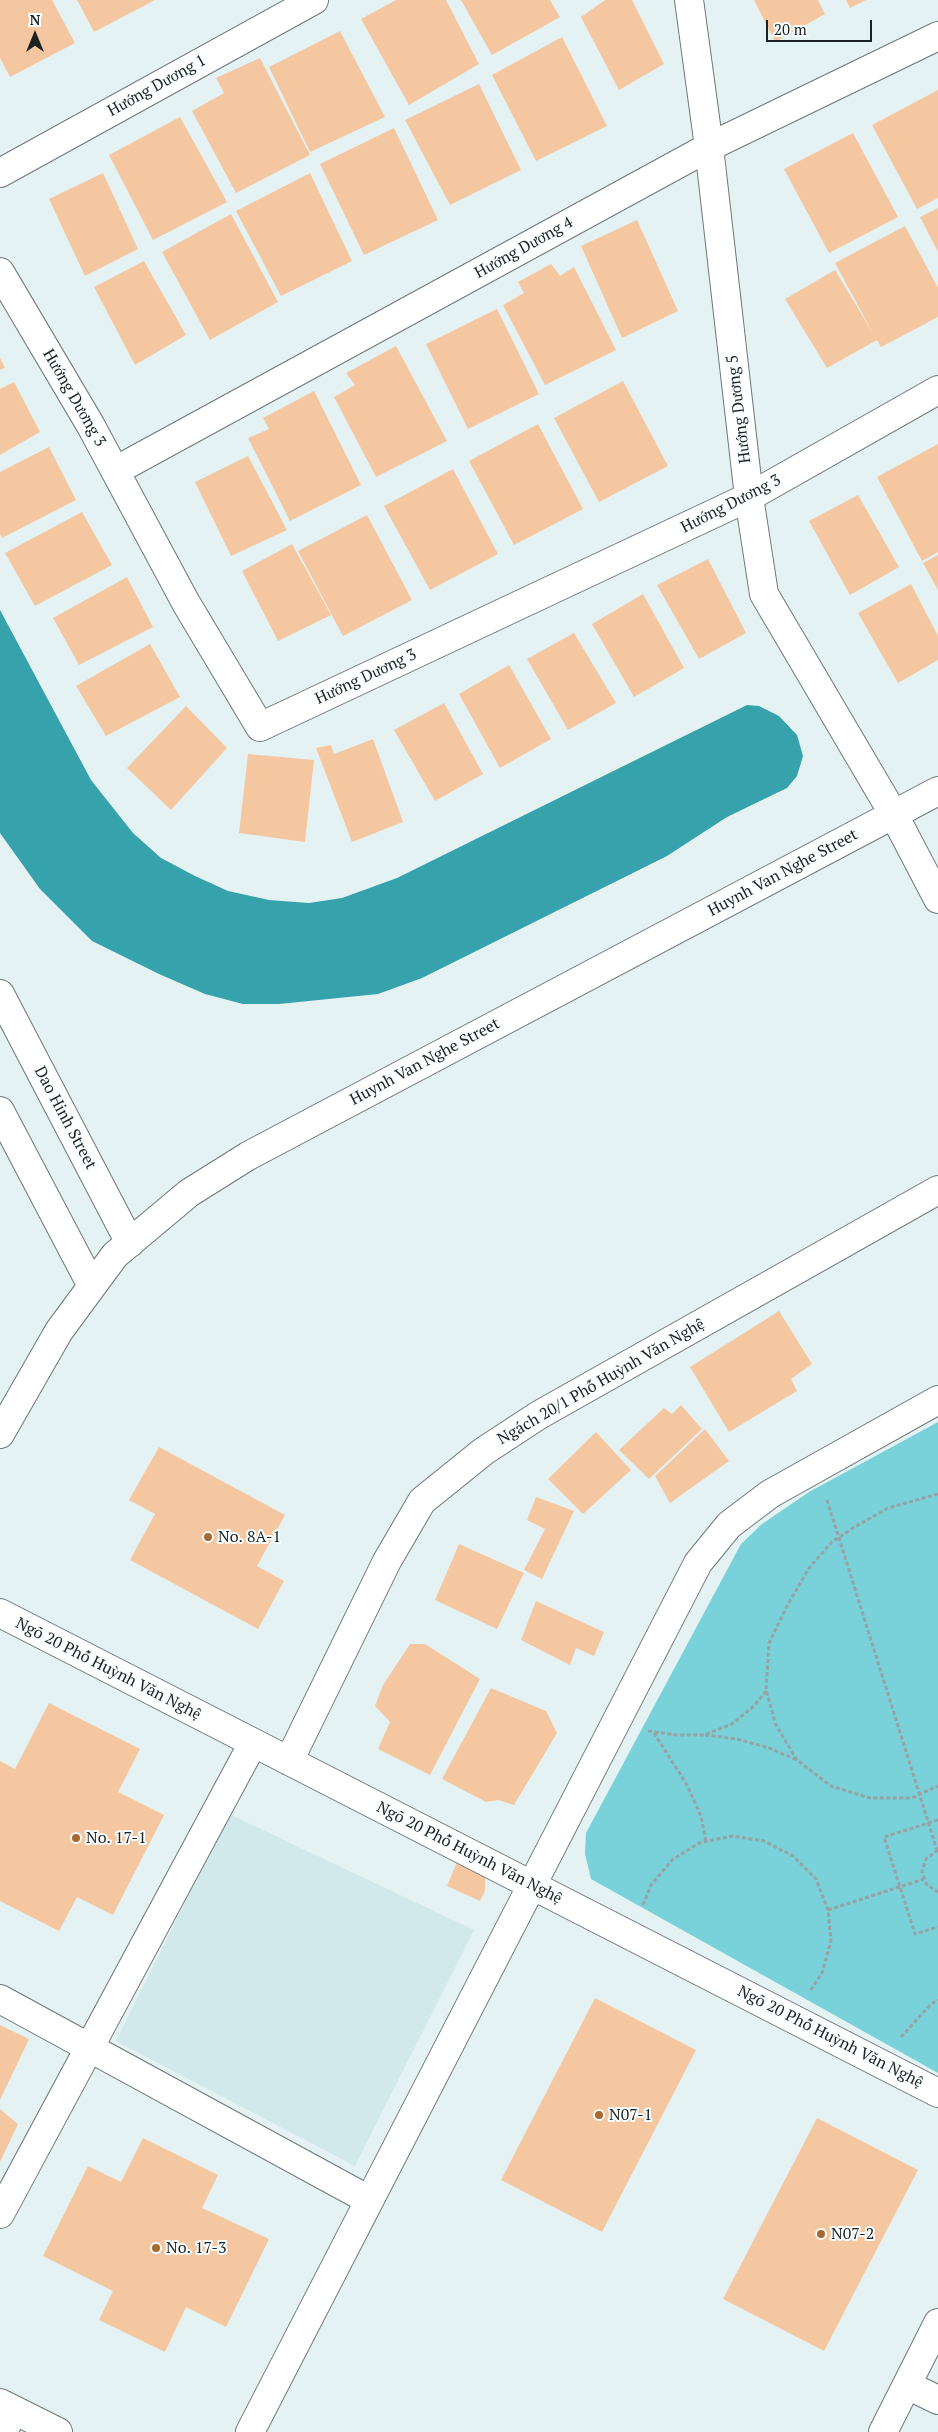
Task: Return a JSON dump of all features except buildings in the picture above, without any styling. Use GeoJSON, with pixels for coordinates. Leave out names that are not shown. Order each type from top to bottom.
{"type":"FeatureCollection","features":[{"type":"Feature","properties":{"kind":"street","name":"Hướng Dương 1"},"geometry":{"type":"LineString","coordinates":[[0,173],[314,0]]}},
{"type":"Feature","properties":{"kind":"street","name":"Hướng Dương 5"},"geometry":{"type":"LineString","coordinates":[[689,0],[709,147],[749,497],[764,594],[894,815],[938,899]]}},
{"type":"Feature","properties":{"kind":"street","name":"Hướng Dương 4"},"geometry":{"type":"LineString","coordinates":[[115,471],[709,147],[938,36]]}},
{"type":"Feature","properties":{"kind":"street","name":"Hướng Dương 3"},"geometry":{"type":"LineString","coordinates":[[0,272],[91,426],[186,603],[260,727],[749,497],[938,390]]}},
{"type":"Feature","properties":{"kind":"street","name":"Huynh Van Nghe Street"},"geometry":{"type":"LineString","coordinates":[[0,1434],[59,1330],[115,1255],[188,1193],[248,1156],[938,791]]}},
{"type":"Feature","properties":{"kind":"street","name":"Dao Hinh Street"},"geometry":{"type":"LineString","coordinates":[[0,994],[130,1243]]}},
{"type":"Feature","properties":{"kind":"street"},"geometry":{"type":"LineString","coordinates":[[0,1111],[92,1286]]}},
{"type":"Feature","properties":{"kind":"street","name":"Ngách 20/1 Phố Huỳnh Văn Nghệ"},"geometry":{"type":"LineString","coordinates":[[289,1761],[387,1561],[422,1501],[484,1451],[538,1415],[938,1190]]}},
{"type":"Feature","properties":{"kind":"street"},"geometry":{"type":"LineString","coordinates":[[250,2432],[698,1563],[729,1525],[770,1494],[938,1400]]}},
{"type":"Feature","properties":{"kind":"street","name":"Ngõ 20 Phố Huỳnh Văn Nghệ"},"geometry":{"type":"LineString","coordinates":[[0,1613],[938,2093]]}},
{"type":"Feature","properties":{"kind":"street"},"geometry":{"type":"LineString","coordinates":[[0,2214],[253,1743]]}},
{"type":"Feature","properties":{"kind":"street"},"geometry":{"type":"LineString","coordinates":[[0,1999],[369,2200]]}},
{"type":"Feature","properties":{"kind":"street"},"geometry":{"type":"LineString","coordinates":[[883,2432],[938,2323]]}},
{"type":"Feature","properties":{"kind":"street"},"geometry":{"type":"LineString","coordinates":[[907,2385],[938,2400]]}},
{"type":"Feature","properties":{"kind":"street"},"geometry":{"type":"LineString","coordinates":[[6,2415],[58,2432]]}},
{"type":"Feature","properties":{"kind":"path"},"geometry":{"type":"LineString","coordinates":[[817,1468],[938,1850],[931,1854],[923,1865],[924,1879],[932,1889],[938,1892]]}},
{"type":"Feature","properties":{"kind":"path"},"geometry":{"type":"LineString","coordinates":[[797,1760],[776,1725],[766,1690],[769,1643],[810,1568],[832,1542],[888,1508],[938,1494]]}},
{"type":"Feature","properties":{"kind":"path"},"geometry":{"type":"LineString","coordinates":[[704,1735],[732,1724],[754,1706],[766,1690]]}},
{"type":"Feature","properties":{"kind":"path"},"geometry":{"type":"LineString","coordinates":[[619,1717],[654,1733],[704,1735],[744,1741],[769,1748],[797,1760],[830,1786],[870,1798],[912,1798],[938,1786]]}},
{"type":"Feature","properties":{"kind":"path"},"geometry":{"type":"LineString","coordinates":[[654,1733],[687,1785],[700,1816],[706,1842]]}},
{"type":"Feature","properties":{"kind":"path"},"geometry":{"type":"LineString","coordinates":[[938,1820],[884,1837],[915,1934],[938,1927]]}},
{"type":"Feature","properties":{"kind":"path"},"geometry":{"type":"LineString","coordinates":[[640,1940],[640,1915],[651,1885],[672,1860],[700,1843],[732,1836],[764,1841],[793,1856],[816,1880],[828,1910],[831,1941],[822,1973],[805,1998],[784,2014]]}},
{"type":"Feature","properties":{"kind":"path"},"geometry":{"type":"LineString","coordinates":[[828,1910],[924,1879]]}},
{"type":"Feature","properties":{"kind":"path"},"geometry":{"type":"LineString","coordinates":[[885,2066],[895,2043],[931,2004],[938,2000]]}},
{"type":"Feature","properties":{"kind":"shaded area"},"geometry":{"type":"Polygon","coordinates":[[[0,610],[91,780],[133,833],[161,858],[195,876],[228,891],[269,900],[309,903],[342,898],[397,878],[747,705],[759,706],[779,716],[797,735],[803,756],[797,776],[787,788],[727,817],[667,856],[422,978],[378,994],[279,1004],[243,1004],[205,994],[92,941],[40,889],[0,833],[0,610]]]}},
{"type":"Feature","properties":{"kind":"shaded area"},"geometry":{"type":"Polygon","coordinates":[[[938,1422],[938,2073],[591,1879],[585,1854],[586,1833],[741,1544],[762,1524],[809,1492],[938,1422]]]}},
{"type":"Feature","properties":{"kind":"shaded area"},"geometry":{"type":"Polygon","coordinates":[[[229,1814],[474,1930],[355,2166],[116,2041],[229,1814]]]}},
{"type":"Feature","properties":{"kind":"place","name":"No. 8A-1"},"geometry":{"type":"Point","coordinates":[208,1537]}},
{"type":"Feature","properties":{"kind":"place","name":"No. 17-1"},"geometry":{"type":"Point","coordinates":[76,1838]}},
{"type":"Feature","properties":{"kind":"place","name":"N07-1"},"geometry":{"type":"Point","coordinates":[599,2115]}},
{"type":"Feature","properties":{"kind":"place","name":"N07-2"},"geometry":{"type":"Point","coordinates":[821,2234]}},
{"type":"Feature","properties":{"kind":"place","name":"No. 17-3"},"geometry":{"type":"Point","coordinates":[156,2248]}}]}
